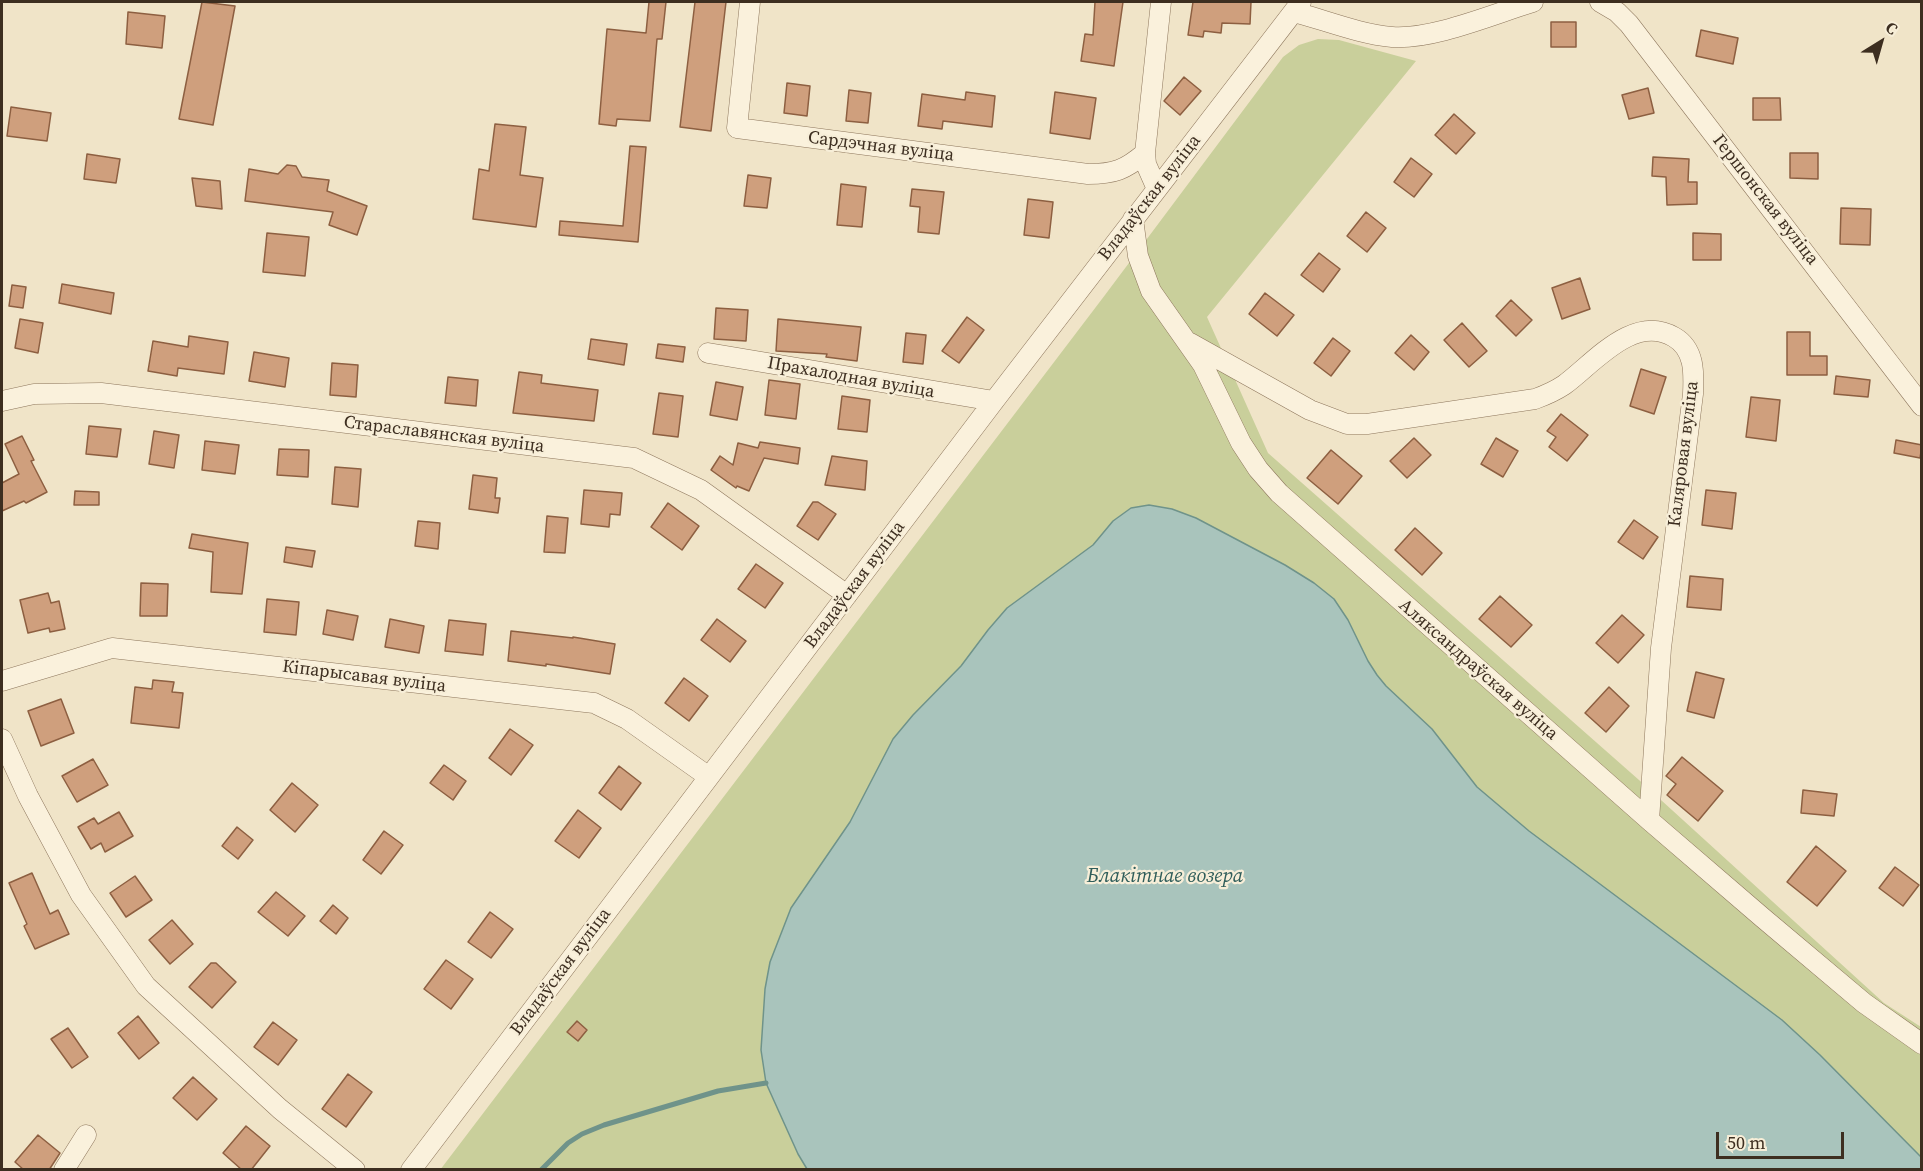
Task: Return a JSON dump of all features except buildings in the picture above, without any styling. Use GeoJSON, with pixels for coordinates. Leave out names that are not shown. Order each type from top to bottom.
{"type":"FeatureCollection","features":[{"type":"Feature","properties":{"kind":"street","name":"Сардэчная вуліца"},"geometry":{"type":"LineString","coordinates":[[750,2],[737,128],[1088,174],[1105,174],[1121,170],[1145,153]]}},
{"type":"Feature","properties":{"kind":"street"},"geometry":{"type":"LineString","coordinates":[[1157,189],[1146,164],[1145,153],[1161,2]]}},
{"type":"Feature","properties":{"kind":"street"},"geometry":{"type":"LineString","coordinates":[[1298,7],[1371,33],[1392,37],[1416,37],[1533,2]]}},
{"type":"Feature","properties":{"kind":"street","name":"Гершонская вуліца"},"geometry":{"type":"LineString","coordinates":[[1600,2],[1617,12],[1629,24],[1922,406]]}},
{"type":"Feature","properties":{"kind":"street","name":"Владаўская вуліца"},"geometry":{"type":"LineString","coordinates":[[411,1170],[994,401],[1298,7]]}},
{"type":"Feature","properties":{"kind":"street","name":"Аляксандраўская вуліца"},"geometry":{"type":"LineString","coordinates":[[1133,219],[1138,256],[1151,291],[1203,365],[1241,443],[1279,494],[1649,820],[1855,995],[1922,1044]]}},
{"type":"Feature","properties":{"kind":"street","name":"Каляровая вуліца"},"geometry":{"type":"LineString","coordinates":[[1188,341],[1310,410],[1347,424],[1367,424],[1535,399],[1552,393],[1610,347],[1638,333],[1663,332],[1682,343],[1689,352],[1693,366],[1693,387],[1661,648],[1649,820]]}},
{"type":"Feature","properties":{"kind":"street","name":"Прахалодная вуліца"},"geometry":{"type":"LineString","coordinates":[[708,353],[994,401]]}},
{"type":"Feature","properties":{"kind":"street","name":"Стараславянская вуліца"},"geometry":{"type":"LineString","coordinates":[[2,401],[34,394],[101,393],[634,458],[701,490],[847,595]]}},
{"type":"Feature","properties":{"kind":"street","name":"Кіпарысавая вуліца"},"geometry":{"type":"LineString","coordinates":[[2,681],[112,648],[594,703],[627,719],[709,777]]}},
{"type":"Feature","properties":{"kind":"street"},"geometry":{"type":"LineString","coordinates":[[2,739],[28,796],[81,895],[146,986],[280,1109],[355,1170]]}},
{"type":"Feature","properties":{"kind":"street"},"geometry":{"type":"LineString","coordinates":[[64,1170],[86,1135]]}},
{"type":"Feature","properties":{"kind":"green space","name":"Блакітнае возера"},"geometry":{"type":"Polygon","coordinates":[[[1318,39],[1339,40],[1416,61],[1207,317],[1268,453],[1639,780],[1884,1003],[1921,1027],[1921,1169],[440,1170],[1105,295],[1283,57],[1299,45],[1318,39]]]}},
{"type":"Feature","properties":{"kind":"water","name":"Блакітнае возера"},"geometry":{"type":"Polygon","coordinates":[[[1149,505],[1172,509],[1196,518],[1285,565],[1334,599],[1348,620],[1377,675],[1432,729],[1477,787],[1529,831],[1782,1020],[1921,1157],[1921,1169],[807,1169],[766,1083],[761,1050],[765,989],[770,962],[791,908],[850,822],[893,739],[961,666],[1007,608],[1093,545],[1113,521],[1131,508],[1149,505]]]}},
{"type":"Feature","properties":{"kind":"waterway"},"geometry":{"type":"LineString","coordinates":[[541,1170],[568,1143],[604,1125],[718,1091],[766,1083]]}}]}
